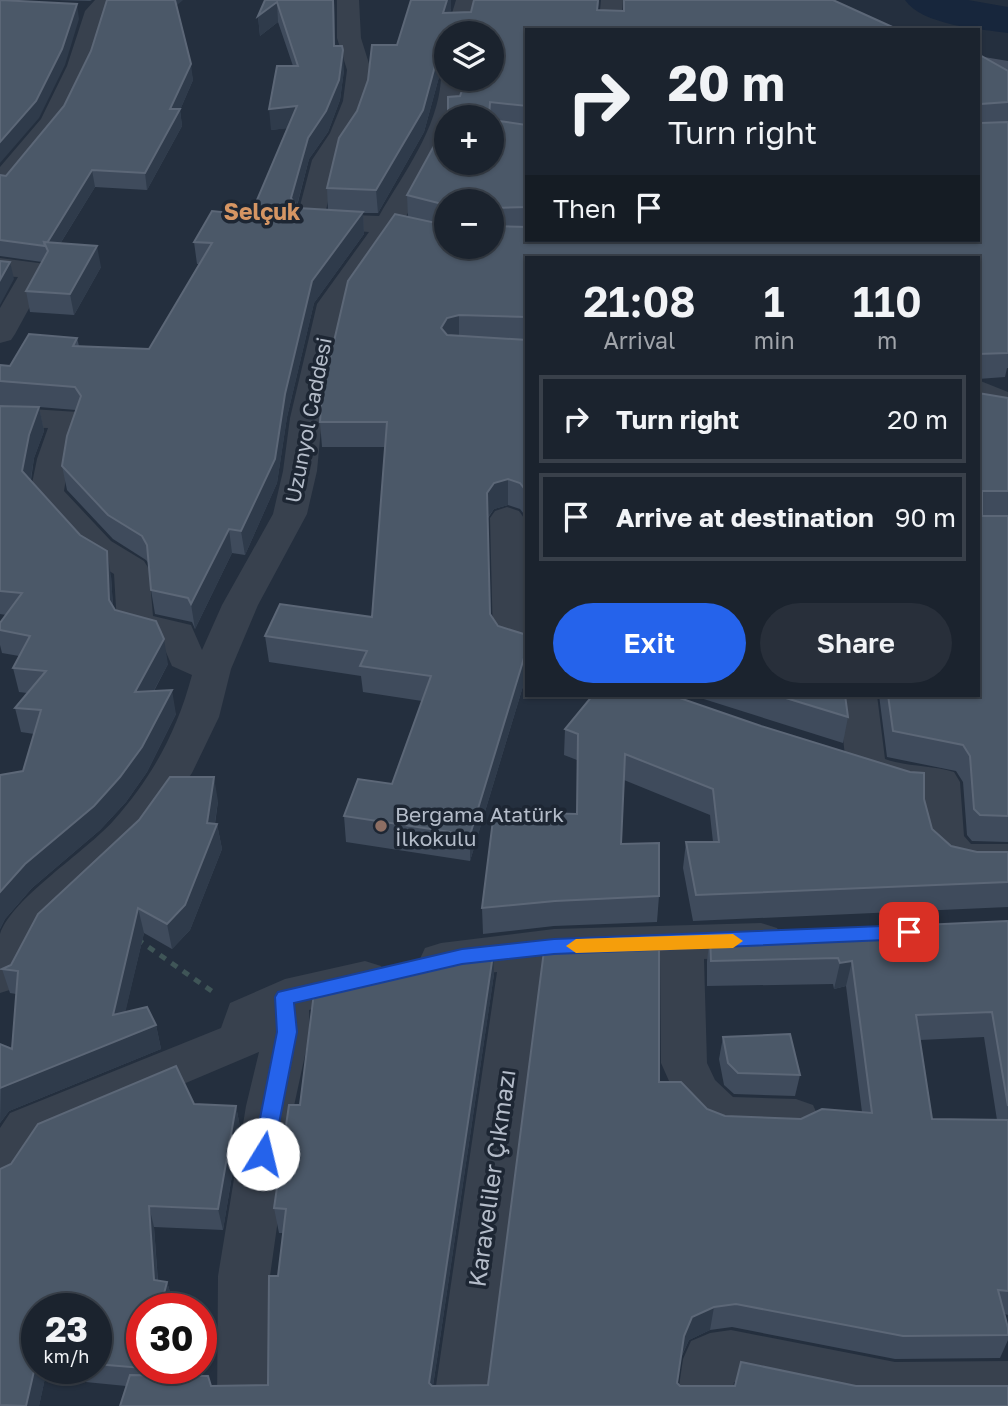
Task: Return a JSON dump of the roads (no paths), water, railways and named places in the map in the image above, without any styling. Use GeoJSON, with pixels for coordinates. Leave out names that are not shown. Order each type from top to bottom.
{"type":"FeatureCollection","features":[{"type":"Feature","properties":{"kind":"main road"},"geometry":{"type":"LineString","coordinates":[[980,64],[1008,68]]}},
{"type":"Feature","properties":{"kind":"street"},"geometry":{"type":"LineString","coordinates":[[348,0],[349,38],[359,70],[355,101],[344,133],[325,160],[310,221],[388,225],[434,235]]}},
{"type":"Feature","properties":{"kind":"street"},"geometry":{"type":"LineString","coordinates":[[461,21],[467,0]]}},
{"type":"Feature","properties":{"kind":"street"},"geometry":{"type":"LineString","coordinates":[[609,28],[612,0]]}},
{"type":"Feature","properties":{"kind":"street"},"geometry":{"type":"LineString","coordinates":[[0,184],[52,121],[79,66],[102,6],[71,10]]}},
{"type":"Feature","properties":{"kind":"street"},"geometry":{"type":"LineString","coordinates":[[980,65],[1008,86]]}},
{"type":"Feature","properties":{"kind":"street","name":"Uzunyol Caddesi"},"geometry":{"type":"LineString","coordinates":[[0,975],[29,925],[128,832],[172,773],[200,717],[212,669],[240,605],[290,514],[300,471],[306,418],[332,304],[388,225],[434,146]]}},
{"type":"Feature","properties":{"kind":"street"},"geometry":{"type":"LineString","coordinates":[[0,267],[36,270],[0,334]]}},
{"type":"Feature","properties":{"kind":"street"},"geometry":{"type":"LineString","coordinates":[[980,390],[1008,405]]}},
{"type":"Feature","properties":{"kind":"street"},"geometry":{"type":"LineString","coordinates":[[0,417],[67,419],[53,459],[47,493],[99,549],[131,569],[135,624],[178,634],[185,657],[212,669]]}},
{"type":"Feature","properties":{"kind":"street"},"geometry":{"type":"LineString","coordinates":[[507,518],[512,640],[525,646]]}},
{"type":"Feature","properties":{"kind":"street"},"geometry":{"type":"LineString","coordinates":[[858,697],[866,747],[865,767]]}},
{"type":"Feature","properties":{"kind":"street"},"geometry":{"type":"LineString","coordinates":[[825,755],[905,781],[940,782],[943,841],[961,860],[1008,860]]}},
{"type":"Feature","properties":{"kind":"street"},"geometry":{"type":"LineString","coordinates":[[0,1169],[27,1128],[243,1040],[266,1007],[462,957],[554,947],[682,944],[802,937]]}},
{"type":"Feature","properties":{"kind":"street"},"geometry":{"type":"LineString","coordinates":[[682,944],[684,1063],[698,1094],[722,1117],[796,1120]]}},
{"type":"Feature","properties":{"kind":"street","name":"Karaveliler Çıkmazı"},"geometry":{"type":"LineString","coordinates":[[460,1406],[522,951]]}},
{"type":"Feature","properties":{"kind":"street"},"geometry":{"type":"LineString","coordinates":[[244,1406],[244,1276],[270,1106],[287,1032],[266,1007]]}},
{"type":"Feature","properties":{"kind":"street"},"geometry":{"type":"LineString","coordinates":[[703,1406],[710,1359],[731,1356],[895,1389],[1008,1388]]}},
{"type":"Feature","properties":{"kind":"waterway"},"geometry":{"type":"LineString","coordinates":[[927,0],[965,14],[1008,20]]}},
{"type":"Feature","properties":{"kind":"place","name":"Bergama Atatürk İlkokulu"},"geometry":{"type":"Point","coordinates":[381,826]}},
{"type":"Feature","properties":{"kind":"district","name":"Selçuk"},"geometry":{"type":"Point","coordinates":[262,211]}}]}
